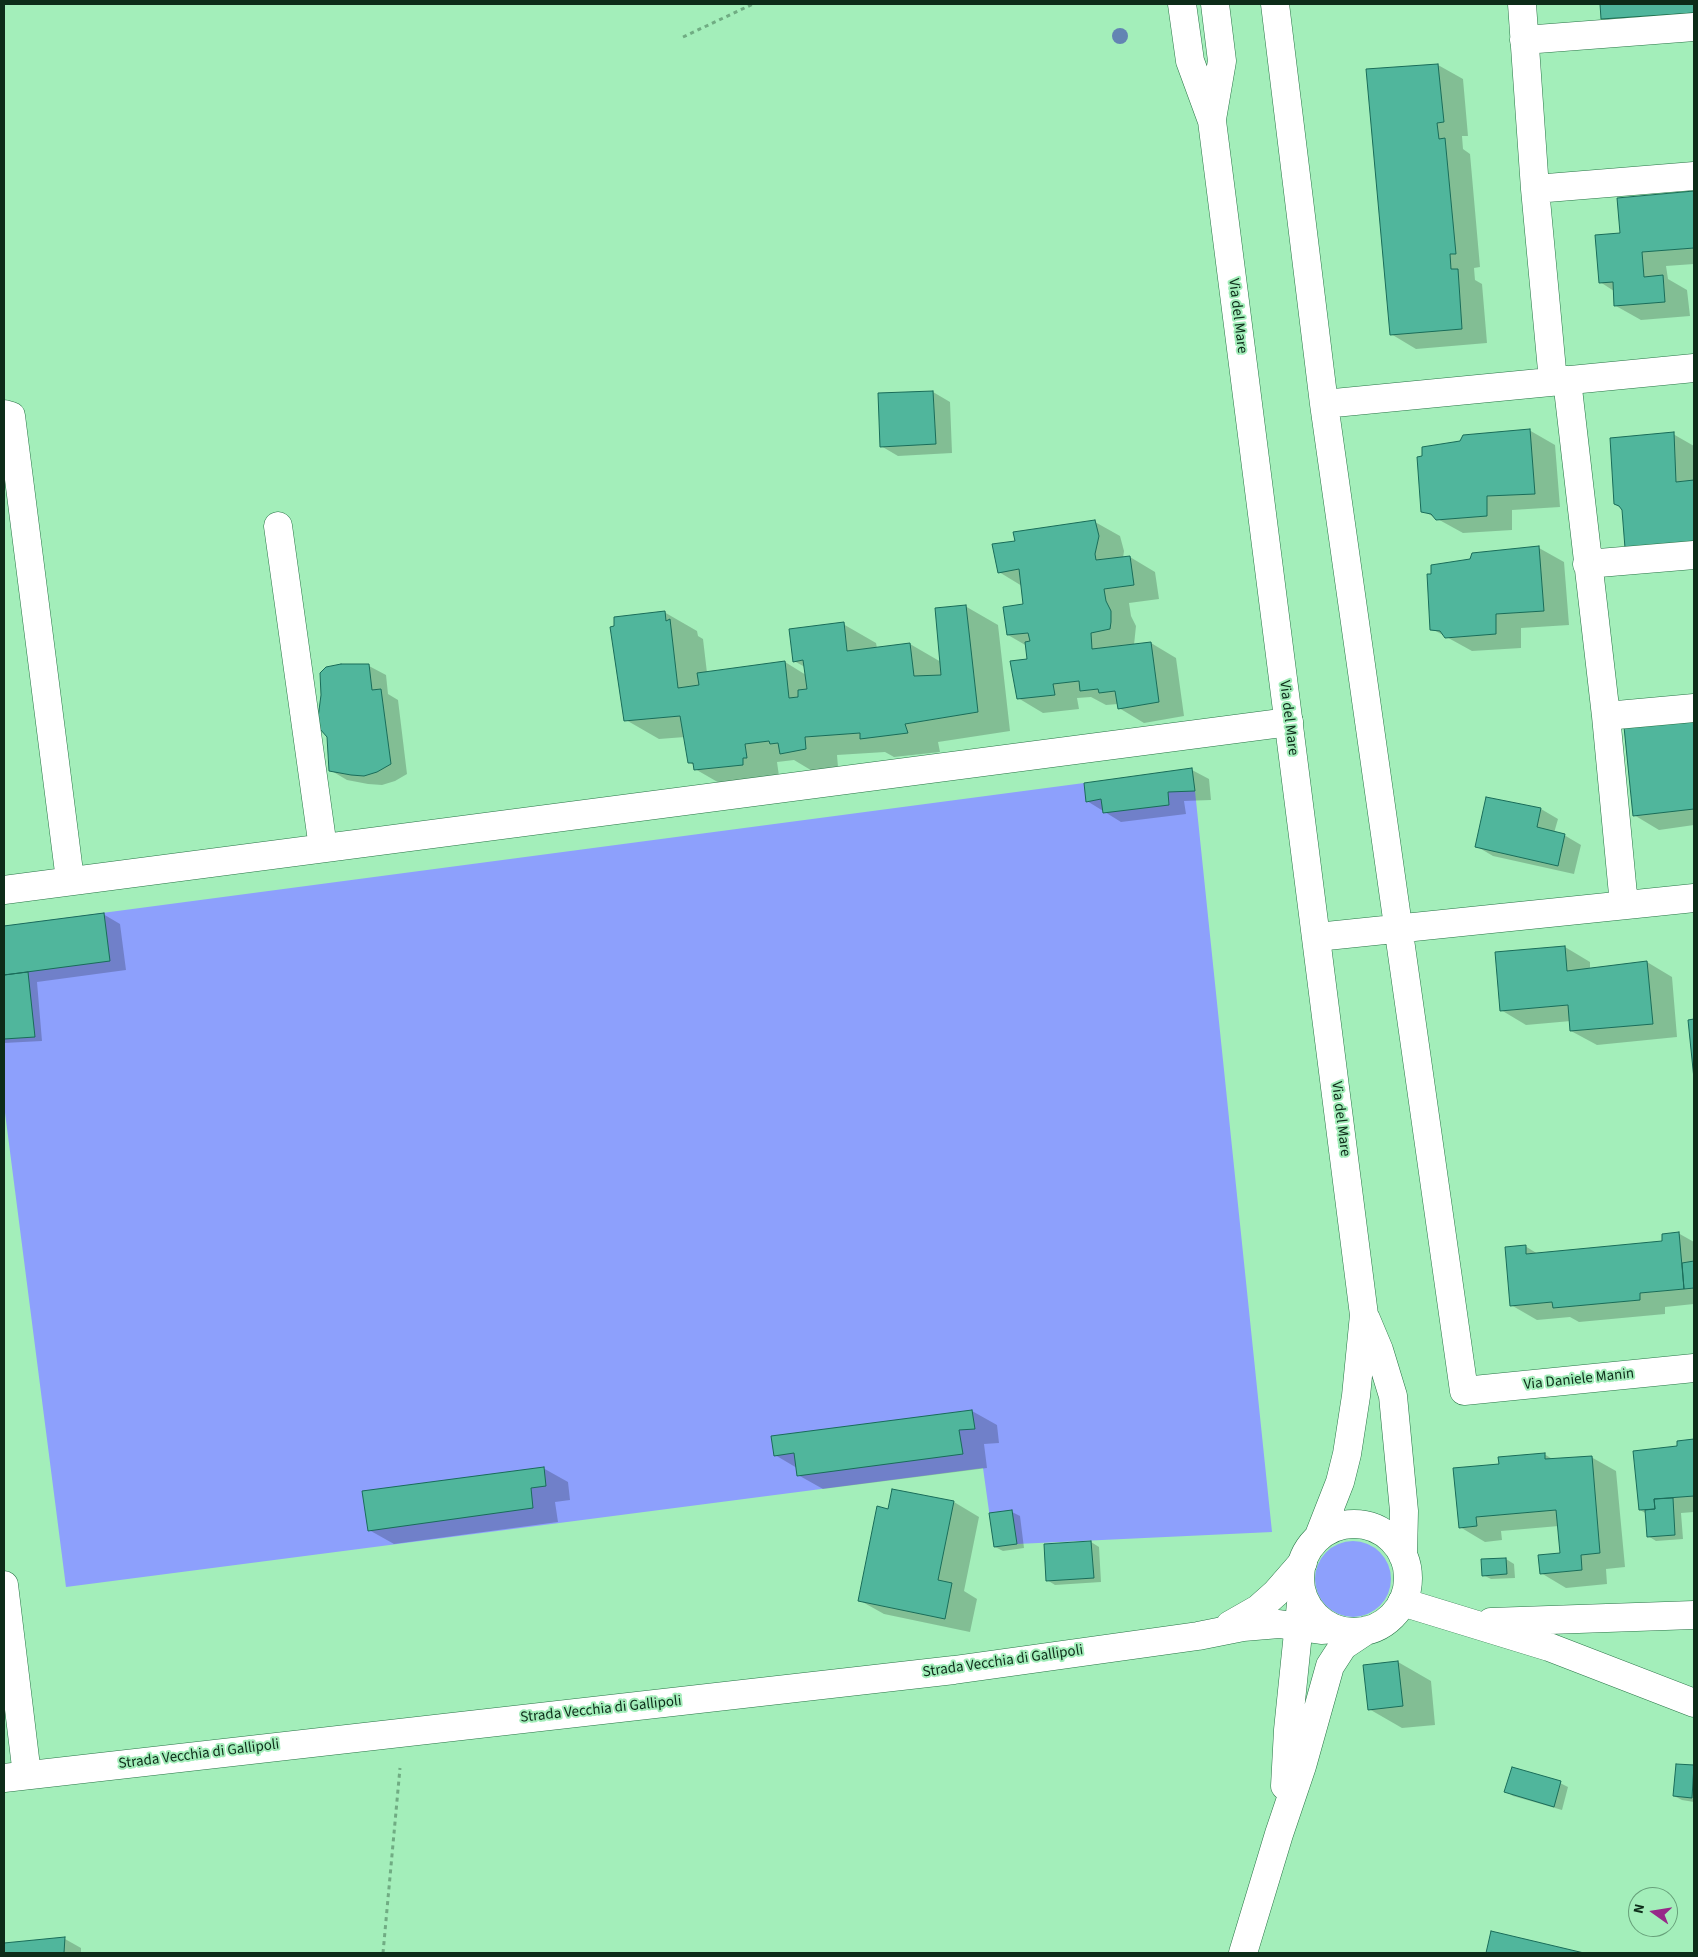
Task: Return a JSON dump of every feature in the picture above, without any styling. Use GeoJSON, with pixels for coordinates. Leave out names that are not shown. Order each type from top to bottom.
{"type":"FeatureCollection","features":[{"type":"Feature","properties":{"kind":"street","name":"Via del Mare"},"geometry":{"type":"LineString","coordinates":[[1182,4],[1190,61],[1212,120],[1364,1315],[1356,1396],[1347,1454],[1340,1482],[1318,1538]]}},
{"type":"Feature","properties":{"kind":"street","name":"Via del Mare"},"geometry":{"type":"LineString","coordinates":[[1212,120],[1222,61],[1215,4]]}},
{"type":"Feature","properties":{"kind":"street"},"geometry":{"type":"LineString","coordinates":[[1275,4],[1324,404],[1399,928]]}},
{"type":"Feature","properties":{"kind":"street"},"geometry":{"type":"LineString","coordinates":[[1522,4],[1535,189],[1606,716],[1624,905]]}},
{"type":"Feature","properties":{"kind":"street"},"geometry":{"type":"LineString","coordinates":[[1524,40],[1694,27]]}},
{"type":"Feature","properties":{"kind":"street"},"geometry":{"type":"LineString","coordinates":[[1535,189],[1694,176]]}},
{"type":"Feature","properties":{"kind":"street"},"geometry":{"type":"LineString","coordinates":[[1324,404],[1694,368]]}},
{"type":"Feature","properties":{"kind":"street"},"geometry":{"type":"LineString","coordinates":[[4,414],[11,416],[70,880]]}},
{"type":"Feature","properties":{"kind":"street"},"geometry":{"type":"LineString","coordinates":[[278,526],[323,848]]}},
{"type":"Feature","properties":{"kind":"street"},"geometry":{"type":"LineString","coordinates":[[1587,564],[1694,555]]}},
{"type":"Feature","properties":{"kind":"street"},"geometry":{"type":"LineString","coordinates":[[1606,716],[1694,708]]}},
{"type":"Feature","properties":{"kind":"street"},"geometry":{"type":"LineString","coordinates":[[4,890],[1289,722]]}},
{"type":"Feature","properties":{"kind":"street"},"geometry":{"type":"LineString","coordinates":[[1316,937],[1694,898]]}},
{"type":"Feature","properties":{"kind":"street","name":"Via Daniele Manin"},"geometry":{"type":"LineString","coordinates":[[1399,928],[1464,1391],[1694,1368]]}},
{"type":"Feature","properties":{"kind":"street","name":"Via del Mare"},"geometry":{"type":"LineString","coordinates":[[1334,1629],[1351,1632],[1367,1630],[1382,1625],[1393,1615],[1402,1602],[1407,1587],[1407,1571],[1403,1556],[1404,1511],[1393,1396],[1379,1350],[1364,1315]]}},
{"type":"Feature","properties":{"kind":"street","name":"Via del Mare"},"geometry":{"type":"LineString","coordinates":[[1279,1834],[1287,1772],[1288,1730],[1302,1594],[1300,1578],[1303,1562],[1309,1549],[1318,1538],[1330,1530],[1343,1526],[1357,1525],[1371,1527],[1383,1533],[1395,1543],[1403,1556]]}},
{"type":"Feature","properties":{"kind":"street","name":"Strada Vecchia di Gallipoli"},"geometry":{"type":"LineString","coordinates":[[1198,1636],[1219,1630],[1258,1609],[1276,1594],[1303,1562]]}},
{"type":"Feature","properties":{"kind":"street"},"geometry":{"type":"LineString","coordinates":[[4,1585],[15,1776]]}},
{"type":"Feature","properties":{"kind":"street"},"geometry":{"type":"LineString","coordinates":[[1302,1594],[1310,1609],[1320,1621],[1334,1629]]}},
{"type":"Feature","properties":{"kind":"street"},"geometry":{"type":"LineString","coordinates":[[1402,1602],[1549,1647],[1694,1702]]}},
{"type":"Feature","properties":{"kind":"street"},"geometry":{"type":"LineString","coordinates":[[1469,1623],[1694,1615]]}},
{"type":"Feature","properties":{"kind":"street","name":"Strada Vecchia di Gallipoli"},"geometry":{"type":"LineString","coordinates":[[15,1776],[954,1670],[1198,1636],[1243,1627],[1279,1624],[1321,1630],[1334,1629]]}},
{"type":"Feature","properties":{"kind":"street"},"geometry":{"type":"LineString","coordinates":[[1243,1953],[1302,1766],[1330,1666],[1343,1646],[1367,1630]]}},
{"type":"Feature","properties":{"kind":"path"},"geometry":{"type":"LineString","coordinates":[[683,37],[753,4]]}},
{"type":"Feature","properties":{"kind":"path"},"geometry":{"type":"LineString","coordinates":[[384,1953],[403,1732]]}},
{"type":"Feature","properties":{"kind":"shaded area"},"geometry":{"type":"Polygon","coordinates":[[[1084,783],[1195,791],[1272,1532],[1017,1544],[994,1547],[983,1468],[66,1587],[4,1105],[4,926],[1084,783]]]}},
{"type":"Feature","properties":{"kind":"shaded area"},"geometry":{"type":"Polygon","coordinates":[[[1346,1541],[1360,1541],[1374,1547],[1385,1558],[1391,1572],[1388,1594],[1380,1606],[1360,1617],[1346,1617],[1332,1611],[1321,1600],[1315,1586],[1315,1572],[1321,1558],[1332,1547],[1346,1541]]]}},
{"type":"Feature","properties":{"kind":"building"},"geometry":{"type":"Polygon","coordinates":[[[1600,4],[1694,4],[1694,13],[1601,19],[1600,4]]]}},
{"type":"Feature","properties":{"kind":"building"},"geometry":{"type":"Polygon","coordinates":[[[1438,64],[1444,122],[1437,123],[1439,139],[1445,138],[1456,254],[1450,254],[1451,269],[1458,269],[1462,329],[1390,335],[1366,69],[1438,64]]]}},
{"type":"Feature","properties":{"kind":"building"},"geometry":{"type":"Polygon","coordinates":[[[1694,191],[1694,248],[1642,252],[1644,277],[1663,275],[1665,302],[1614,306],[1613,282],[1599,283],[1595,235],[1620,233],[1617,198],[1694,191]]]}},
{"type":"Feature","properties":{"kind":"building"},"geometry":{"type":"Polygon","coordinates":[[[933,391],[936,444],[880,447],[878,393],[933,391]]]}},
{"type":"Feature","properties":{"kind":"building"},"geometry":{"type":"Polygon","coordinates":[[[1530,429],[1535,494],[1487,496],[1487,516],[1436,520],[1431,514],[1421,512],[1417,457],[1422,456],[1422,447],[1460,441],[1463,435],[1530,429]]]}},
{"type":"Feature","properties":{"kind":"building"},"geometry":{"type":"Polygon","coordinates":[[[1674,432],[1676,482],[1694,480],[1694,544],[1625,548],[1622,510],[1614,504],[1610,438],[1674,432]]]}},
{"type":"Feature","properties":{"kind":"building"},"geometry":{"type":"Polygon","coordinates":[[[1095,520],[1099,536],[1095,554],[1096,560],[1130,556],[1134,585],[1104,589],[1106,601],[1111,611],[1110,629],[1091,633],[1092,649],[1151,642],[1159,702],[1118,709],[1115,691],[1099,693],[1098,689],[1080,691],[1079,681],[1053,684],[1055,695],[1017,699],[1010,661],[1027,659],[1025,642],[1030,641],[1028,633],[1007,635],[1003,607],[1023,604],[1019,569],[998,573],[992,544],[1015,541],[1013,532],[1095,520]]]}},
{"type":"Feature","properties":{"kind":"building"},"geometry":{"type":"Polygon","coordinates":[[[1539,546],[1544,611],[1496,614],[1496,634],[1445,638],[1440,631],[1430,630],[1427,574],[1431,574],[1431,565],[1470,559],[1472,553],[1539,546]]]}},
{"type":"Feature","properties":{"kind":"building"},"geometry":{"type":"Polygon","coordinates":[[[966,605],[978,712],[905,724],[908,733],[860,739],[860,733],[805,737],[806,749],[780,754],[778,743],[770,744],[769,741],[745,744],[747,758],[743,758],[743,765],[694,770],[693,763],[688,763],[680,716],[624,721],[610,627],[614,626],[614,617],[665,611],[666,621],[670,619],[678,688],[699,685],[697,673],[785,661],[789,698],[798,697],[798,690],[807,689],[803,660],[793,662],[789,629],[844,622],[847,651],[910,643],[914,676],[941,675],[935,608],[966,605]]]}},
{"type":"Feature","properties":{"kind":"building"},"geometry":{"type":"Polygon","coordinates":[[[341,664],[369,664],[372,690],[381,689],[391,764],[377,772],[364,776],[329,771],[327,737],[320,729],[318,718],[321,695],[320,673],[326,667],[341,664]]]}},
{"type":"Feature","properties":{"kind":"building"},"geometry":{"type":"Polygon","coordinates":[[[1694,722],[1694,809],[1633,816],[1624,727],[1694,722]]]}},
{"type":"Feature","properties":{"kind":"building"},"geometry":{"type":"Polygon","coordinates":[[[1192,768],[1195,791],[1168,792],[1169,805],[1103,813],[1101,799],[1086,802],[1084,783],[1192,768]]]}},
{"type":"Feature","properties":{"kind":"building"},"geometry":{"type":"Polygon","coordinates":[[[1486,797],[1541,808],[1537,827],[1565,834],[1558,866],[1475,847],[1486,797]]]}},
{"type":"Feature","properties":{"kind":"building"},"geometry":{"type":"Polygon","coordinates":[[[104,913],[110,961],[4,975],[4,926],[104,913]]]}},
{"type":"Feature","properties":{"kind":"building"},"geometry":{"type":"Polygon","coordinates":[[[1565,946],[1567,971],[1647,961],[1653,1024],[1570,1031],[1568,1005],[1500,1011],[1495,952],[1565,946]]]}},
{"type":"Feature","properties":{"kind":"building"},"geometry":{"type":"Polygon","coordinates":[[[28,972],[35,1037],[4,1039],[4,975],[28,972]]]}},
{"type":"Feature","properties":{"kind":"building"},"geometry":{"type":"Polygon","coordinates":[[[1694,1019],[1694,1079],[1688,1020],[1694,1019]]]}},
{"type":"Feature","properties":{"kind":"building"},"geometry":{"type":"Polygon","coordinates":[[[1679,1232],[1684,1289],[1640,1293],[1640,1300],[1553,1308],[1552,1302],[1510,1306],[1505,1247],[1526,1245],[1526,1254],[1662,1241],[1662,1234],[1679,1232]]]}},
{"type":"Feature","properties":{"kind":"building"},"geometry":{"type":"Polygon","coordinates":[[[1694,1261],[1694,1288],[1684,1289],[1682,1263],[1694,1261]]]}},
{"type":"Feature","properties":{"kind":"building"},"geometry":{"type":"Polygon","coordinates":[[[972,1410],[975,1429],[959,1430],[963,1454],[797,1476],[794,1453],[774,1456],[771,1436],[972,1410]]]}},
{"type":"Feature","properties":{"kind":"building"},"geometry":{"type":"Polygon","coordinates":[[[1694,1439],[1694,1496],[1654,1499],[1655,1509],[1639,1510],[1633,1451],[1677,1446],[1677,1441],[1694,1439]]]}},
{"type":"Feature","properties":{"kind":"building"},"geometry":{"type":"Polygon","coordinates":[[[1545,1453],[1545,1459],[1592,1456],[1600,1553],[1581,1555],[1582,1570],[1540,1574],[1538,1555],[1560,1553],[1556,1510],[1476,1517],[1477,1526],[1459,1528],[1453,1468],[1499,1464],[1498,1457],[1545,1453]]]}},
{"type":"Feature","properties":{"kind":"building"},"geometry":{"type":"Polygon","coordinates":[[[544,1467],[546,1486],[531,1488],[533,1508],[368,1531],[362,1491],[544,1467]]]}},
{"type":"Feature","properties":{"kind":"building"},"geometry":{"type":"Polygon","coordinates":[[[892,1489],[954,1501],[938,1580],[952,1583],[945,1619],[858,1601],[877,1506],[888,1509],[892,1489]]]}},
{"type":"Feature","properties":{"kind":"building"},"geometry":{"type":"Polygon","coordinates":[[[1673,1498],[1675,1535],[1647,1537],[1645,1510],[1655,1509],[1654,1499],[1673,1498]]]}},
{"type":"Feature","properties":{"kind":"building"},"geometry":{"type":"Polygon","coordinates":[[[1012,1510],[1017,1544],[994,1547],[989,1513],[1012,1510]]]}},
{"type":"Feature","properties":{"kind":"building"},"geometry":{"type":"Polygon","coordinates":[[[1091,1541],[1094,1578],[1046,1581],[1044,1544],[1091,1541]]]}},
{"type":"Feature","properties":{"kind":"building"},"geometry":{"type":"Polygon","coordinates":[[[1506,1558],[1507,1574],[1482,1576],[1481,1559],[1506,1558]]]}},
{"type":"Feature","properties":{"kind":"building"},"geometry":{"type":"Polygon","coordinates":[[[1398,1661],[1403,1706],[1368,1710],[1363,1665],[1398,1661]]]}},
{"type":"Feature","properties":{"kind":"building"},"geometry":{"type":"Polygon","coordinates":[[[1676,1764],[1694,1765],[1692,1798],[1673,1796],[1676,1764]]]}},
{"type":"Feature","properties":{"kind":"building"},"geometry":{"type":"Polygon","coordinates":[[[1512,1767],[1561,1781],[1554,1807],[1504,1792],[1512,1767]]]}},
{"type":"Feature","properties":{"kind":"building"},"geometry":{"type":"Polygon","coordinates":[[[1491,1931],[1584,1953],[1486,1953],[1491,1931]]]}},
{"type":"Feature","properties":{"kind":"building"},"geometry":{"type":"Polygon","coordinates":[[[65,1937],[64,1953],[4,1953],[4,1943],[65,1937]]]}}]}
